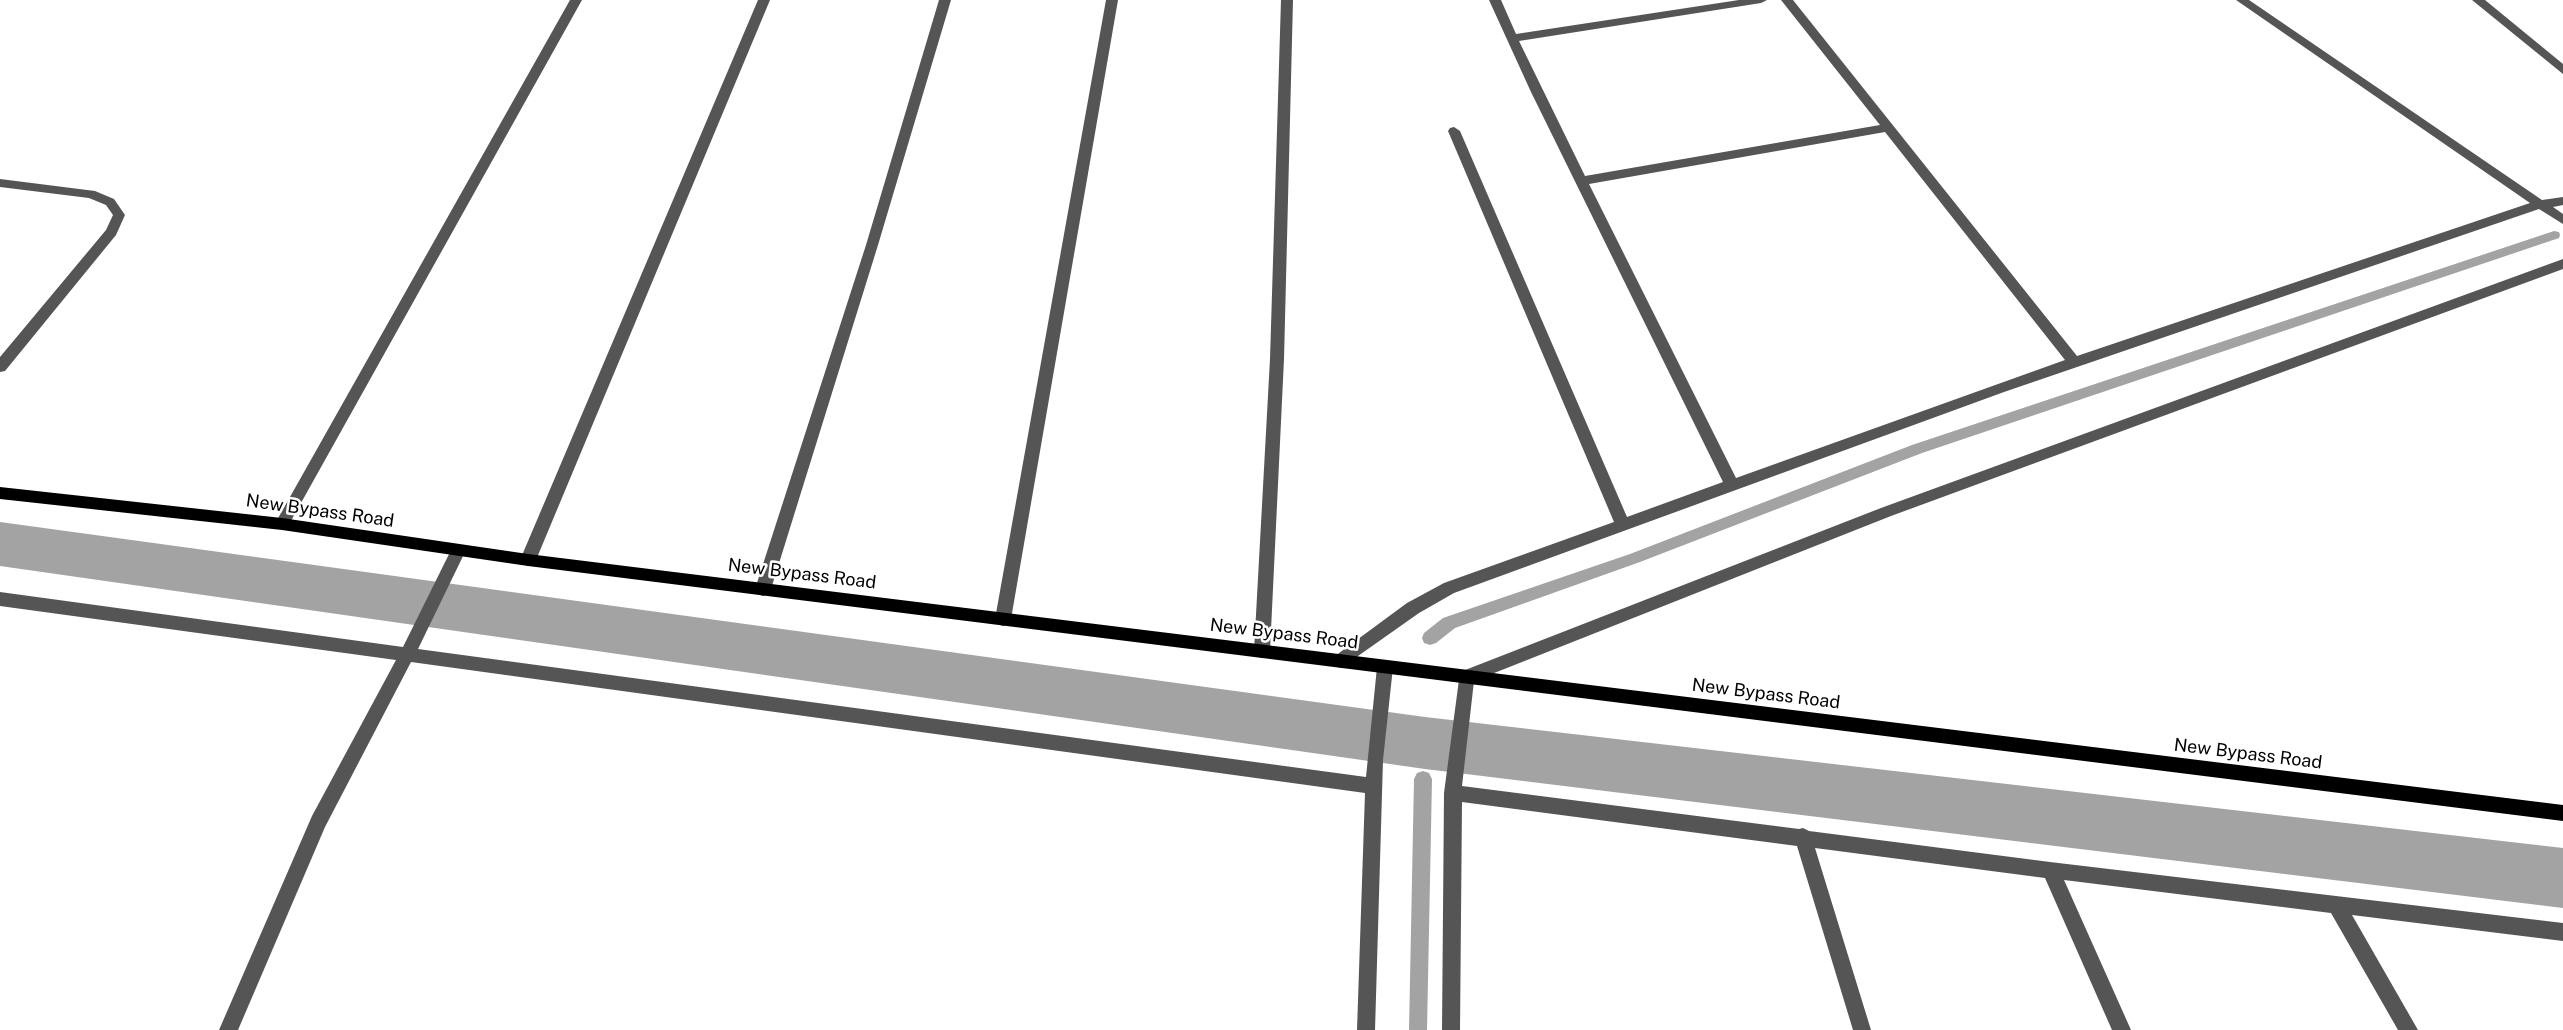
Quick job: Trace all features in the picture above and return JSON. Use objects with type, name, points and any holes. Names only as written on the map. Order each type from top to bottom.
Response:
[{"type":"main road","name":"New Bypass Road","points":[[0,493],[282,524],[528,560],[2563,813]]},
{"type":"street","points":[[282,524],[576,0]]},
{"type":"street","points":[[528,560],[659,254],[764,0]]},
{"type":"street","points":[[763,589],[875,234],[945,0]]},
{"type":"street","points":[[1003,619],[1112,0]]},
{"type":"street","points":[[1262,651],[1277,358],[1287,0]]},
{"type":"street","points":[[1495,0],[1732,485]]},
{"type":"street","points":[[1513,38],[1761,0]]},
{"type":"street","points":[[1786,0],[2074,362]]},
{"type":"street","points":[[2242,0],[2563,220]]},
{"type":"street","points":[[2478,0],[2563,70]]},
{"type":"street","points":[[1581,180],[1887,128]]},
{"type":"street","points":[[1454,131],[1623,525]]},
{"type":"street","points":[[0,183],[91,194],[110,202],[119,215],[111,232],[0,367]]},
{"type":"street","points":[[1341,661],[1413,608],[1449,588],[2074,362],[2541,204],[2563,201]]},
{"type":"street","points":[[1451,1030],[1453,793],[1466,677],[1886,512],[2563,264]]},
{"type":"street","points":[[228,1030],[318,822],[440,592],[458,550]]},
{"type":"street","points":[[0,599],[1375,786]]},
{"type":"street","points":[[1366,1030],[1375,760],[1385,667]]},
{"type":"street","points":[[1453,793],[2050,870],[2563,932]]},
{"type":"street","points":[[1803,837],[1862,1030]]},
{"type":"street","points":[[2050,870],[2122,1030]]},
{"type":"street","points":[[2335,903],[2409,1030]]},
{"type":"waterway","points":[[1430,638],[1449,623],[1635,558],[1917,449],[2554,235]]},
{"type":"waterway","points":[[0,544],[1425,743],[2563,878]]},
{"type":"waterway","points":[[1418,1030],[1423,779]]}]
